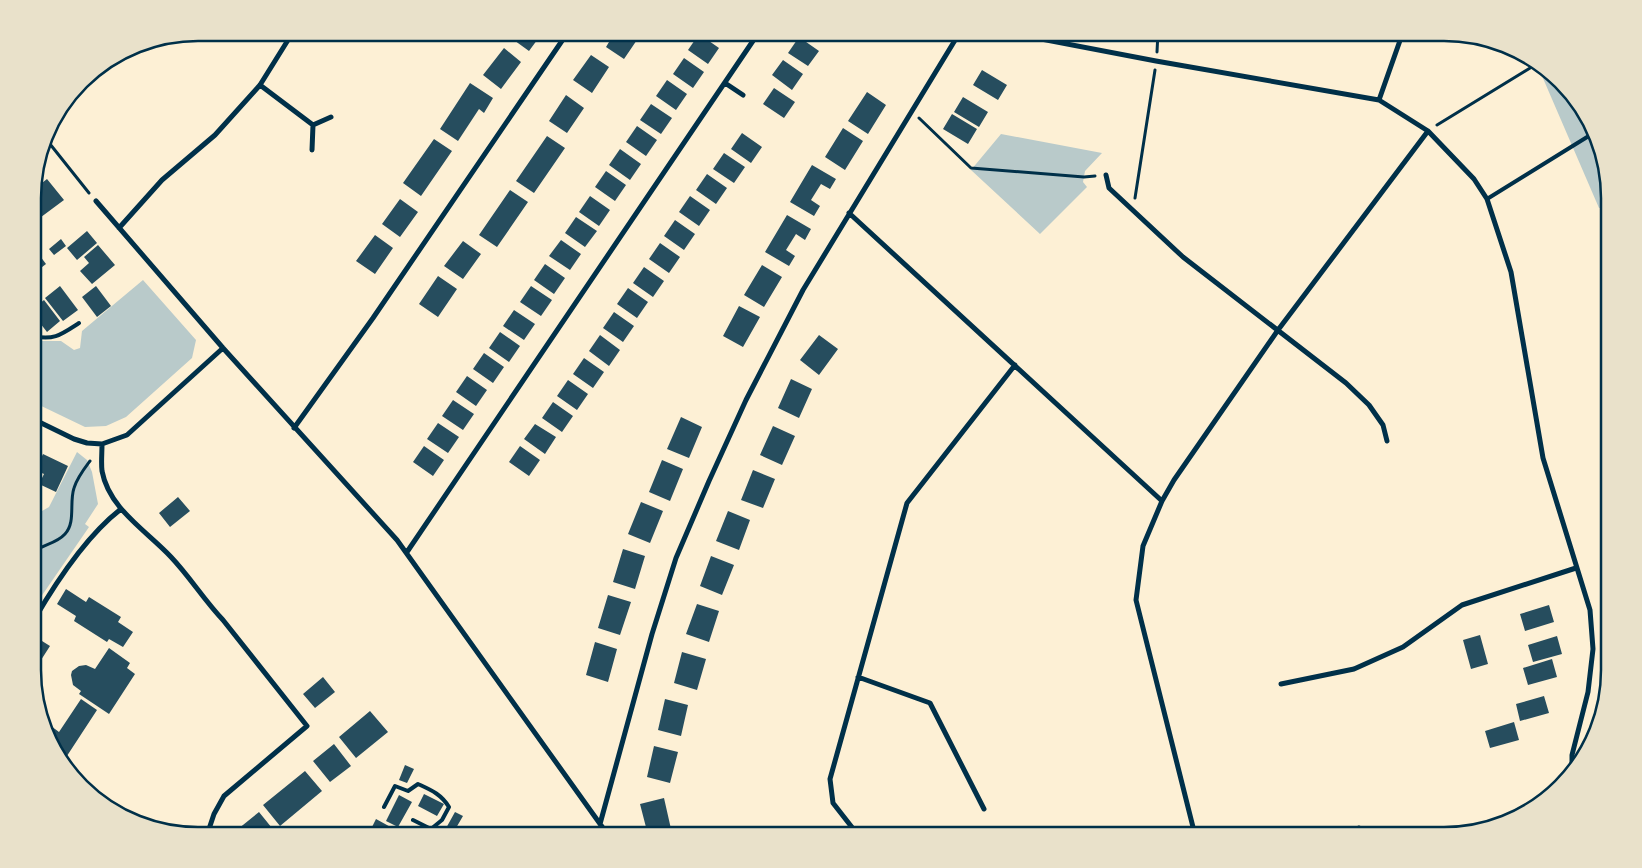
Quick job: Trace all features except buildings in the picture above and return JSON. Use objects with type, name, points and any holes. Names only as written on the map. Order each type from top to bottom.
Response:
[{"type":"street","points":[[119,228],[162,180],[215,135],[260,85],[287,41]]},
{"type":"street","points":[[294,428],[373,318],[562,41]]},
{"type":"street","points":[[407,552],[753,41]]},
{"type":"street","points":[[600,824],[652,634],[676,558],[709,481],[746,400],[803,290],[955,41]]},
{"type":"street","points":[[1051,41],[1379,100],[1428,131],[1474,179],[1487,199],[1511,272],[1543,458],[1590,610],[1593,649],[1588,692],[1572,760]]},
{"type":"street","points":[[1379,100],[1400,41]]},
{"type":"street","points":[[725,83],[743,95]]},
{"type":"street","points":[[260,85],[313,125]]},
{"type":"street","points":[[313,125],[331,117]]},
{"type":"street","points":[[312,150],[313,125]]},
{"type":"street","points":[[1193,826],[1136,600],[1143,546],[1162,501],[1174,480],[1278,330],[1428,131]]},
{"type":"street","points":[[1106,175],[1109,188],[1183,257],[1346,383],[1369,405],[1384,425],[1387,441]]},
{"type":"street","points":[[96,201],[223,348],[407,552],[602,827]]},
{"type":"street","points":[[849,213],[1162,501]]},
{"type":"street","points":[[42,423],[74,439],[87,443],[102,444],[127,435],[223,348]]},
{"type":"street","points":[[851,826],[833,803],[830,779],[907,503],[1015,365]]},
{"type":"street","points":[[102,444],[102,471],[109,491],[121,509],[171,557],[307,726],[224,796],[214,814],[210,827]]},
{"type":"street","points":[[41,607],[48,595],[91,538],[106,521],[121,509]]},
{"type":"street","points":[[1281,684],[1354,669],[1403,647],[1462,605],[1576,568]]},
{"type":"street","points":[[858,677],[930,703],[984,809]]},
{"type":"lane","points":[[1487,199],[1588,136]]},
{"type":"lane","points":[[42,338],[57,337],[79,323]]},
{"type":"lane","points":[[384,807],[394,786],[408,792],[418,784],[437,792],[449,807],[442,820],[434,827]]},
{"type":"lane","points":[[413,820],[427,827]]},
{"type":"path","points":[[1133,211],[1157,41]]},
{"type":"path","points":[[1428,131],[1531,68]]},
{"type":"path","points":[[912,111],[971,168],[1084,177],[1106,175]]},
{"type":"path","points":[[51,145],[96,201]]},
{"type":"path","points":[[41,549],[55,542],[66,533],[71,521],[73,489],[80,475],[102,444]]},
{"type":"shaded area","points":[[1542,77],[1555,87],[1568,103],[1580,120],[1589,138],[1599,178],[1601,208],[1599,208]]},
{"type":"shaded area","points":[[1001,134],[1102,153],[1085,171],[1083,182],[1087,187],[1040,234],[971,170]]},
{"type":"shaded area","points":[[143,280],[196,340],[192,358],[126,417],[106,426],[85,427],[42,406],[42,341],[61,341],[74,350],[80,348],[82,331]]},
{"type":"shaded area","points":[[77,452],[87,460],[92,472],[98,504],[85,524],[89,527],[41,597],[41,511],[49,507]]}]
